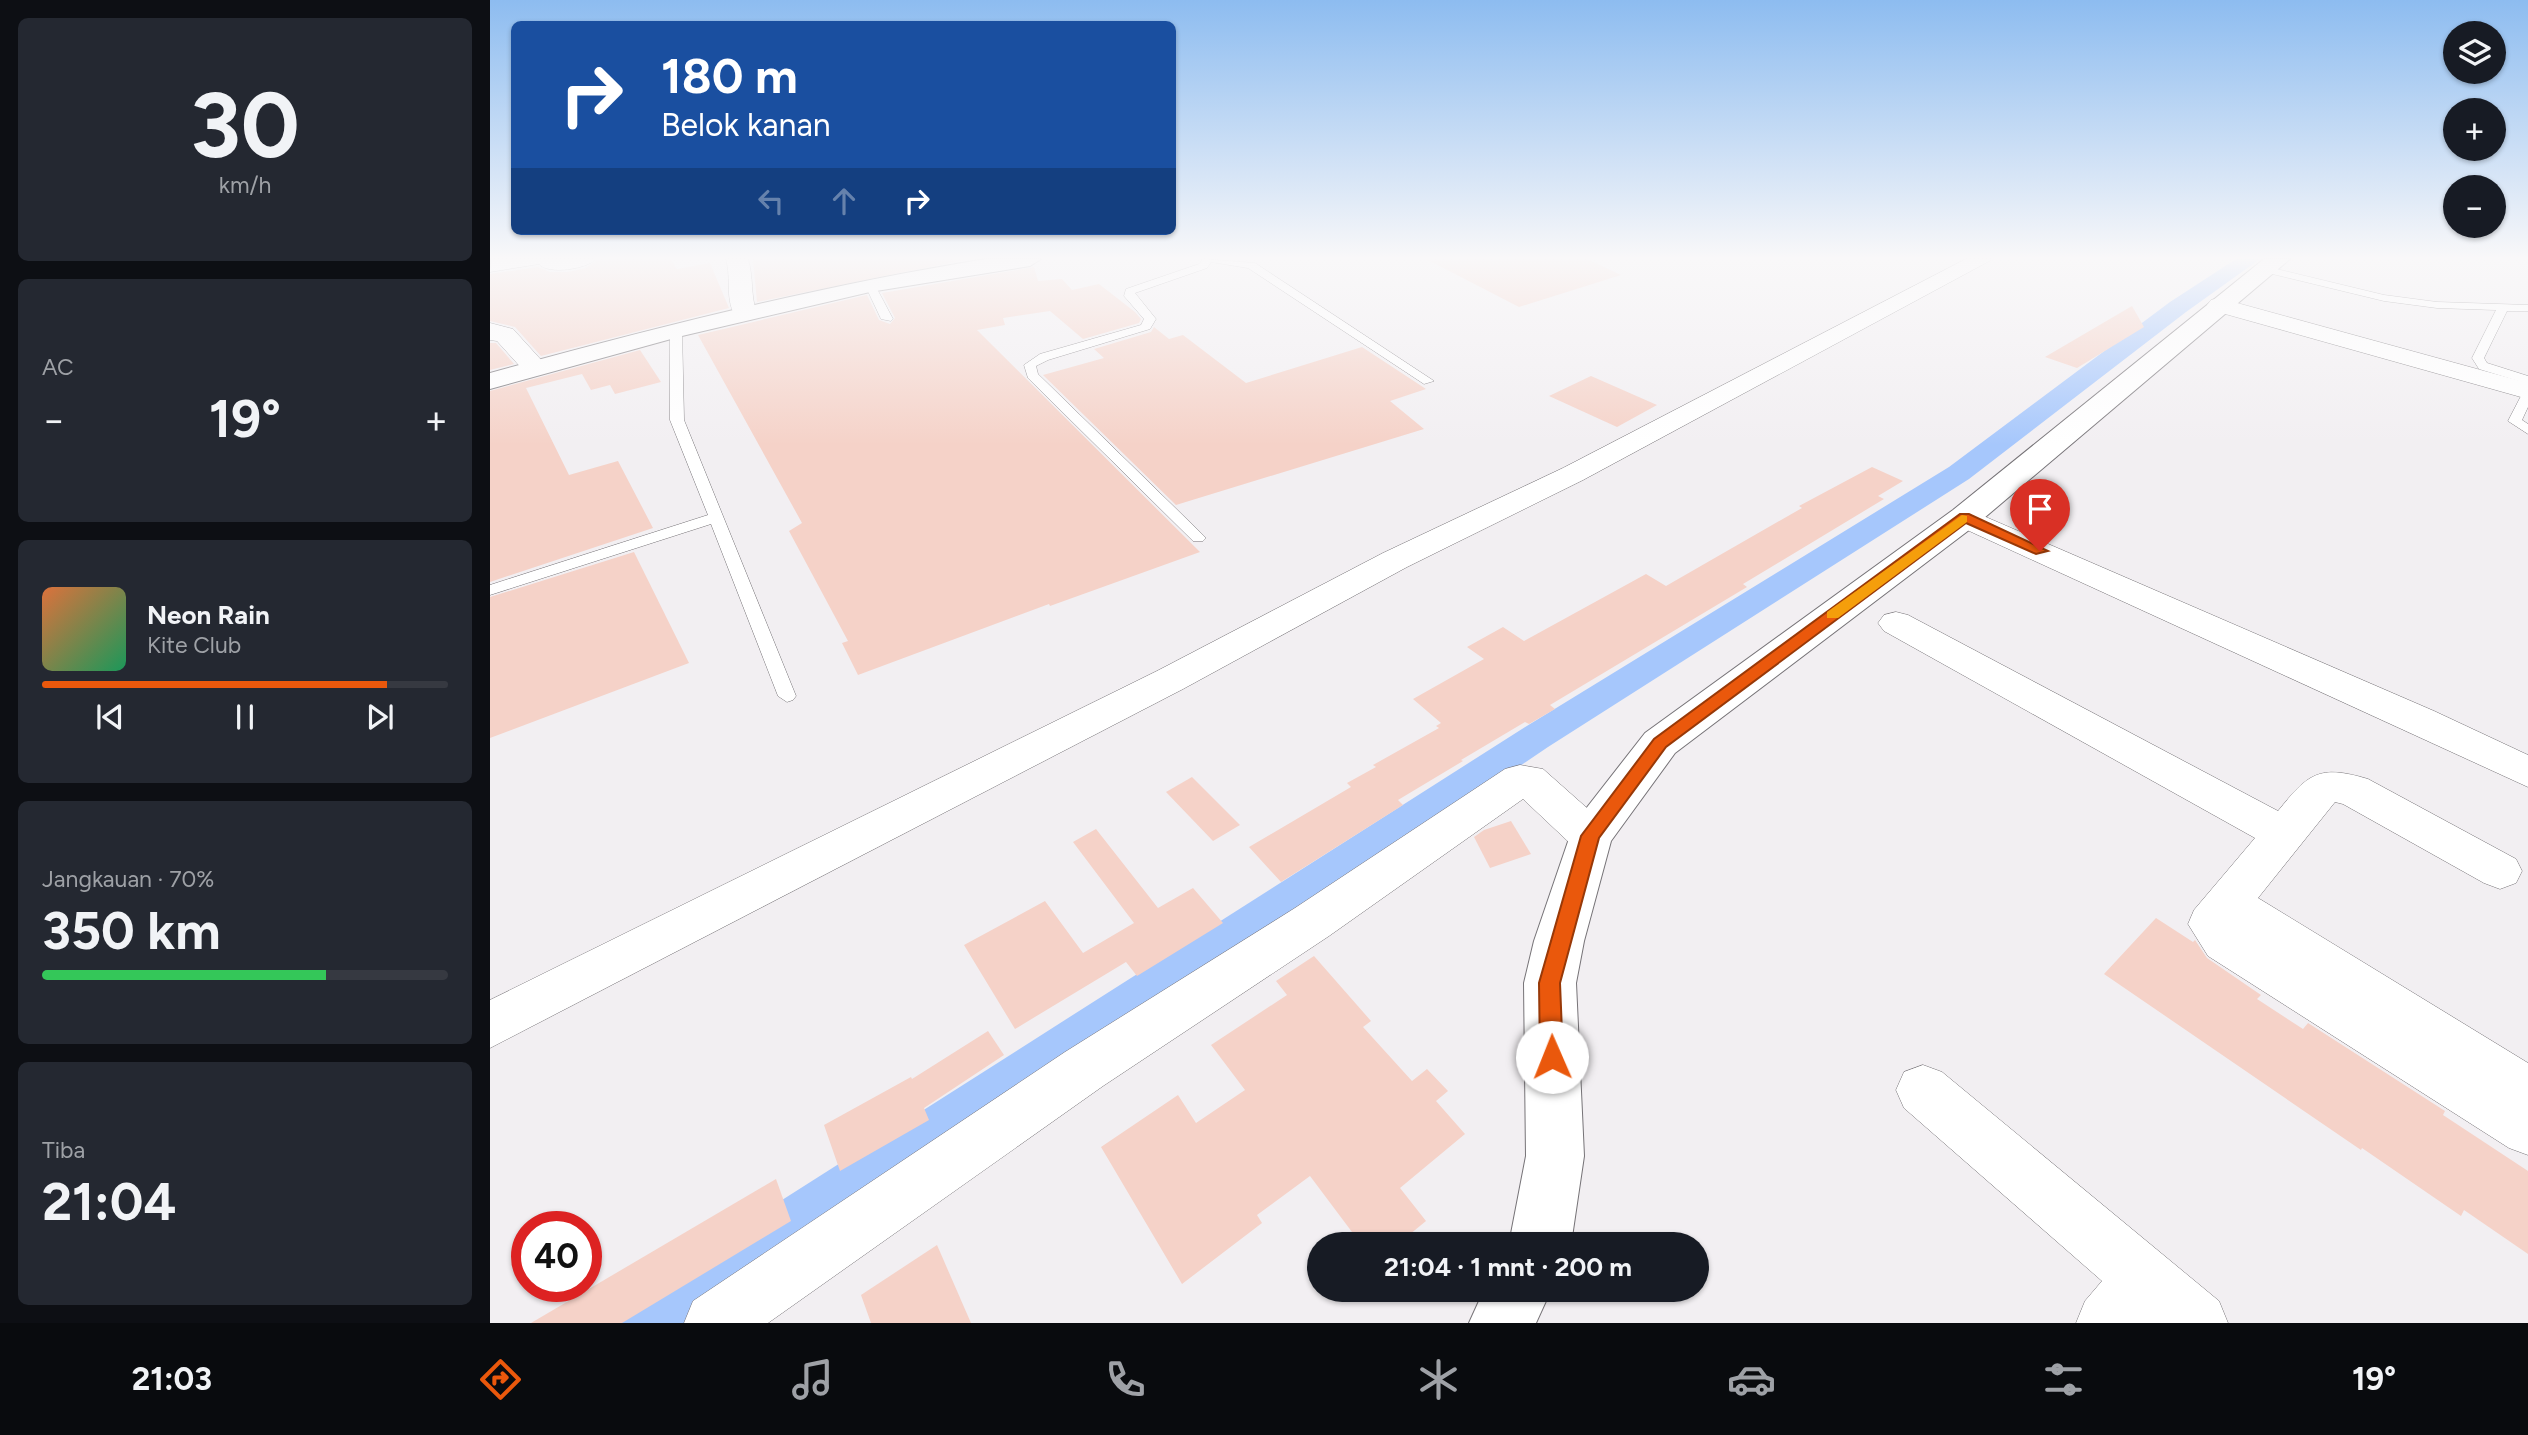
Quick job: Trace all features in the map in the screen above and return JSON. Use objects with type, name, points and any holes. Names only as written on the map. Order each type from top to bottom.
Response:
[{"type":"street","points":[[490,381],[534,367],[716,321]]},
{"type":"street","points":[[490,1025],[1170,680],[1395,560],[1610,455],[1866,321]]},
{"type":"street","points":[[1542,1232],[1555,1156],[1550,983],[1585,837],[1660,743],[1965,517],[2200,321]]},
{"type":"street","points":[[2274,321],[2528,393]]},
{"type":"street","points":[[490,330],[493,334],[505,334],[534,367]]},
{"type":"street","points":[[1965,517],[2420,720],[2528,772]]},
{"type":"street","points":[[1896,623],[2285,835]]},
{"type":"street","points":[[715,1323],[1084,1069],[1312,922],[1520,780],[1531,782],[1585,837]]},
{"type":"street","points":[[2500,871],[2353,790],[2335,787],[2319,790],[2211,923],[2225,942],[2471,1074],[2528,1093]]},
{"type":"street","points":[[2471,1074],[2528,1129]]},
{"type":"street","points":[[1923,1090],[2197,1323]]},
{"type":"street","points":[[2107,1323],[2144,1278]]},
{"type":"street","points":[[1502,1323],[1513,1302]]},
{"type":"lane","points":[[1149,321],[1146,327],[1044,357],[1030,365],[1032,375],[1198,538]]},
{"type":"lane","points":[[1336,321],[1428,381]]},
{"type":"lane","points":[[2496,321],[2477,358],[2483,366],[2528,380]]},
{"type":"lane","points":[[676,330],[677,360],[672,390],[677,420],[714,519],[787,696]]},
{"type":"lane","points":[[2528,393],[2515,421],[2528,430]]},
{"type":"lane","points":[[490,590],[714,519]]},
{"type":"building","points":[[490,321],[679,321],[541,356],[515,327]]},
{"type":"building","points":[[758,321],[881,321],[890,324],[893,321],[1004,321],[1005,325],[977,330],[1200,552],[1050,606],[1049,604],[858,675],[842,643],[848,641],[789,531],[802,523],[698,335]]},
{"type":"building","points":[[1061,321],[1140,321],[1139,323],[1083,339]]},
{"type":"building","points":[[2107,321],[2140,321],[2144,327],[2077,368],[2045,357]]},
{"type":"building","points":[[1154,327],[1169,339],[1183,335],[1246,383],[1362,347],[1426,389],[1390,401],[1424,429],[1176,505],[1043,375],[1104,358],[1094,349],[1151,332]]},
{"type":"building","points":[[490,343],[496,343],[514,364],[490,370]]},
{"type":"building","points":[[640,350],[661,382],[615,394],[610,385],[591,390],[582,374],[526,388],[569,475],[618,461],[653,528],[490,582],[490,391]]},
{"type":"building","points":[[1591,376],[1657,405],[1617,427],[1549,396]]},
{"type":"building","points":[[1872,467],[1903,481],[1878,496],[1884,499],[1743,584],[1747,587],[1550,705],[1555,709],[1529,724],[1525,722],[1398,800],[1403,805],[1281,882],[1249,847],[1351,787],[1347,783],[1376,767],[1373,765],[1439,728],[1436,726],[1441,723],[1413,699],[1484,659],[1467,647],[1503,627],[1524,641],[1646,574],[1666,586],[1802,508],[1799,506]]},
{"type":"building","points":[[634,552],[689,663],[490,738],[490,597]]},
{"type":"building","points":[[1192,777],[1240,825],[1213,841],[1166,792]]},
{"type":"building","points":[[1511,821],[1531,854],[1490,868],[1474,837],[1484,830]]},
{"type":"building","points":[[1096,829],[1158,908],[1193,888],[1223,923],[1137,976],[1126,962],[1015,1029],[964,945],[1045,901],[1083,953],[1134,923],[1073,842]]},
{"type":"building","points":[[2156,918],[2193,942],[2195,940],[2207,958],[2261,995],[2257,999],[2303,1029],[2308,1023],[2445,1111],[2443,1115],[2528,1171],[2528,1254],[2464,1210],[2461,1216],[2362,1148],[2361,1150],[2104,974]]},
{"type":"building","points":[[1314,956],[1371,1021],[1363,1027],[1412,1081],[1427,1069],[1448,1091],[1436,1101],[1465,1134],[1400,1188],[1426,1221],[1413,1232],[1352,1232],[1310,1176],[1257,1215],[1262,1223],[1182,1284],[1101,1147],[1178,1095],[1196,1123],[1245,1090],[1211,1045],[1287,995],[1276,981]]},
{"type":"building","points":[[988,1031],[1004,1055],[924,1108],[929,1120],[840,1171],[824,1125],[911,1077],[912,1079]]},
{"type":"building","points":[[776,1179],[791,1221],[622,1323],[531,1323],[567,1302],[602,1302],[602,1281]]},
{"type":"building","points":[[937,1245],[971,1323],[871,1323],[861,1295]]},
{"type":"waterway","points":[[643,1323],[1535,738],[1959,473],[2160,321]]},
{"type":"slow traffic","points":[[1833,615],[1962,519]]},
{"type":"route","points":[[1552,1057],[1550,983],[1559,941],[1590,836],[1660,743],[1965,517],[2040,551]]}]
